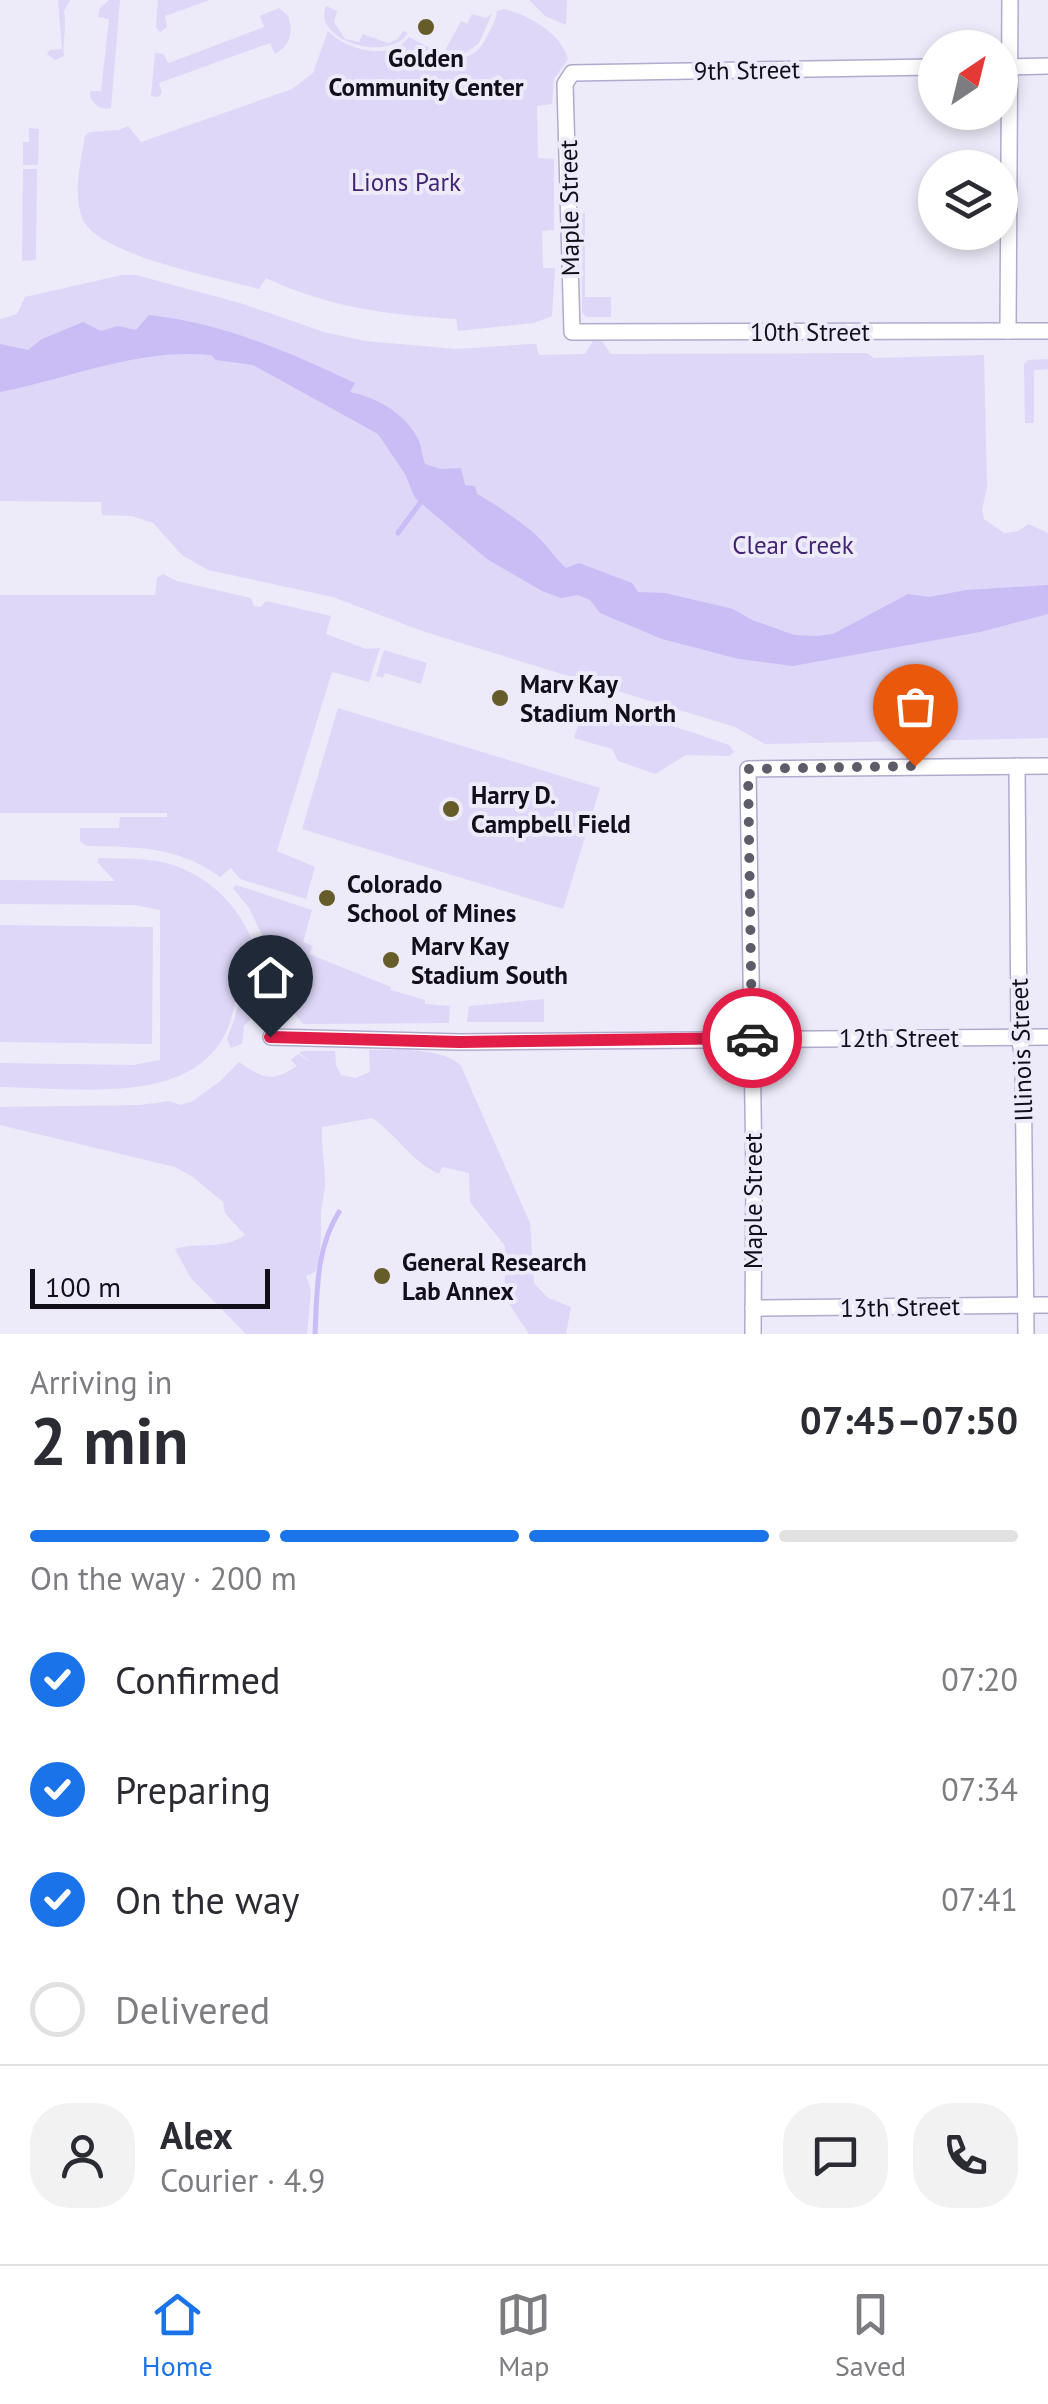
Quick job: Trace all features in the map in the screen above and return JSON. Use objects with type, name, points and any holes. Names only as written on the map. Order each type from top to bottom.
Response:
[{"type":"street","points":[[1008,30],[1010,0]]},
{"type":"street","points":[[1018,67],[1048,66]]},
{"type":"street","name":"9th Street","points":[[566,84],[572,72],[591,71],[918,68]]},
{"type":"street","name":"Maple Street","points":[[566,84],[572,332]]},
{"type":"street","points":[[1006,130],[1008,332]]},
{"type":"street","name":"10th Street","points":[[572,332],[1048,331]]},
{"type":"street","points":[[1017,766],[1048,766]]},
{"type":"street","name":"Maple Street","points":[[753,1334],[748,769],[1017,766]]},
{"type":"street","name":"Illinois Street","points":[[1017,766],[1026,1334]]},
{"type":"street","name":"12th Street","points":[[270,1037],[460,1042],[1048,1037]]},
{"type":"street","name":"13th Street","points":[[753,1308],[1048,1305]]},
{"type":"green space","points":[[58,0],[70,0],[64,11],[64,56],[55,60],[47,54],[62,49]]},
{"type":"green space","points":[[109,0],[120,0],[111,108],[107,109],[93,102],[90,91],[101,91],[109,19],[98,17],[100,8]]},
{"type":"green space","points":[[158,0],[210,0],[165,16],[167,27],[160,32],[156,27]]},
{"type":"green space","points":[[529,0],[567,0],[566,25],[545,16]]},
{"type":"green space","points":[[326,6],[337,11],[334,22],[345,39],[359,42],[363,34],[388,43],[398,39],[403,31],[408,33],[385,47],[354,44],[340,38],[330,29],[324,18]]},
{"type":"green space","points":[[279,8],[288,16],[291,28],[280,51],[275,54],[270,43],[159,83],[162,93],[151,96],[155,53],[164,54],[168,63],[174,61],[264,27],[260,16]]},
{"type":"green space","name":"Lions Park","points":[[504,9],[542,26],[558,41],[568,59],[554,79],[552,104],[537,106],[538,158],[554,159],[554,230],[542,231],[543,268],[555,268],[552,316],[534,323],[458,331],[456,319],[359,308],[312,296],[266,278],[259,289],[162,264],[112,244],[94,233],[83,220],[78,178],[89,132],[128,126],[141,142],[292,89],[313,73],[328,31],[368,51],[391,49],[409,37],[450,56],[469,56],[485,40],[497,11]]},
{"type":"green space","points":[[472,14],[486,18],[492,14],[479,43],[463,55],[445,51],[461,21],[467,24]]},
{"type":"green space","points":[[29,128],[39,129],[38,165],[23,165],[23,142],[29,142]]},
{"type":"green space","points":[[23,169],[37,169],[36,260],[22,261]]},
{"type":"green space","points":[[582,213],[585,297],[611,297],[611,317],[586,317],[582,312]]},
{"type":"green space","name":"Clear Creek","points":[[136,275],[240,303],[324,332],[365,341],[457,349],[536,344],[539,355],[585,354],[593,341],[602,341],[611,354],[867,353],[874,358],[984,355],[984,519],[1004,533],[1029,524],[1048,533],[1048,738],[765,744],[735,727],[422,631],[333,597],[208,570],[182,555],[153,523],[132,516],[102,515],[101,502],[0,501],[0,319],[17,314],[25,297]]},
{"type":"green space","points":[[1048,359],[1048,369],[1034,370],[1034,423],[1025,423],[1024,364],[1028,360]]},
{"type":"green space","points":[[163,574],[177,581],[251,598],[254,606],[260,607],[266,601],[331,616],[326,634],[366,649],[380,648],[369,682],[332,672],[277,851],[315,867],[306,899],[240,879],[231,868],[220,877],[172,854],[86,846],[80,841],[80,828],[119,828],[120,817],[167,817],[167,813],[0,813],[0,595],[155,595],[157,578]]},
{"type":"green space","points":[[384,650],[427,663],[421,684],[385,673],[383,678],[376,676]]},
{"type":"green space","name":"Harry D. Campbell Field","points":[[338,708],[600,788],[563,909],[302,829]]},
{"type":"green space","points":[[582,713],[616,723],[618,719],[631,719],[674,727],[729,745],[734,752],[729,756],[686,755],[655,774],[618,761],[612,749],[574,738]]},
{"type":"green space","points":[[98,858],[167,863],[215,889],[244,923],[253,943],[259,965],[259,1011],[244,1026],[242,1044],[231,1048],[227,1039],[240,996],[241,980],[237,980],[230,1023],[212,1053],[185,1073],[152,1084],[76,1090],[0,1087],[0,1063],[133,1065],[160,1060],[160,910],[134,905],[0,904],[0,880],[115,881]]},
{"type":"green space","points":[[236,885],[312,910],[303,942],[313,946],[309,954],[391,990],[425,1000],[425,1004],[450,1006],[449,1023],[303,1024],[272,996],[270,958],[278,956],[275,942],[266,943],[249,908],[233,888]]},
{"type":"green space","points":[[0,925],[153,927],[152,1044],[0,1042]]},
{"type":"green space","points":[[544,999],[544,1022],[467,1022],[469,1006]]},
{"type":"green space","points":[[369,1050],[443,1055],[461,1066],[530,1223],[534,1283],[548,1298],[571,1307],[566,1334],[529,1334],[505,1298],[505,1246],[470,1202],[469,1173],[442,1167],[439,1174],[429,1169],[372,1118],[322,1127],[325,1187],[321,1244],[315,1272],[306,1276],[311,1290],[307,1334],[246,1334],[190,1277],[175,1249],[228,1243],[245,1235],[225,1213],[223,1202],[193,1177],[175,1167],[0,1125],[0,1107],[169,1101],[181,1105],[219,1082],[239,1062],[262,1075],[275,1077],[297,1066],[291,1060],[298,1054],[312,1063],[299,1053],[303,1051],[335,1051],[341,1075],[356,1078],[370,1072]]},
{"type":"shaded area","name":"Clear Creek","points":[[149,315],[229,332],[355,383],[350,392],[381,403],[407,423],[419,441],[425,464],[441,469],[461,468],[465,485],[475,486],[477,494],[533,533],[566,568],[579,563],[632,583],[638,592],[665,593],[733,609],[794,635],[833,634],[908,594],[929,597],[966,590],[1048,585],[1048,614],[980,632],[793,666],[739,659],[662,639],[600,613],[590,600],[578,595],[561,598],[542,591],[487,559],[415,498],[405,474],[378,434],[253,365],[216,360],[211,355],[157,356],[0,392],[0,344],[28,350],[42,339],[83,322],[101,331],[118,326],[136,330]]},
{"type":"waterway","points":[[398,533],[423,499]]},
{"type":"waterway","points":[[315,1334],[322,1255],[339,1212]]},
{"type":"way so far","points":[[752,1038],[748,769],[915,766]]},
{"type":"place","name":"Golden Community Center","points":[[426,27]]},
{"type":"place","name":"Marv Kay Stadium North","points":[[500,698]]},
{"type":"place","name":"Harry D. Campbell Field","points":[[451,809]]},
{"type":"place","name":"Colorado School of Mines","points":[[327,898]]},
{"type":"place","name":"Marv Kay Stadium South","points":[[391,960]]},
{"type":"place","name":"General Research Lab Annex","points":[[382,1276]]},
{"type":"route","points":[[270,1037],[460,1042],[752,1038]]}]
